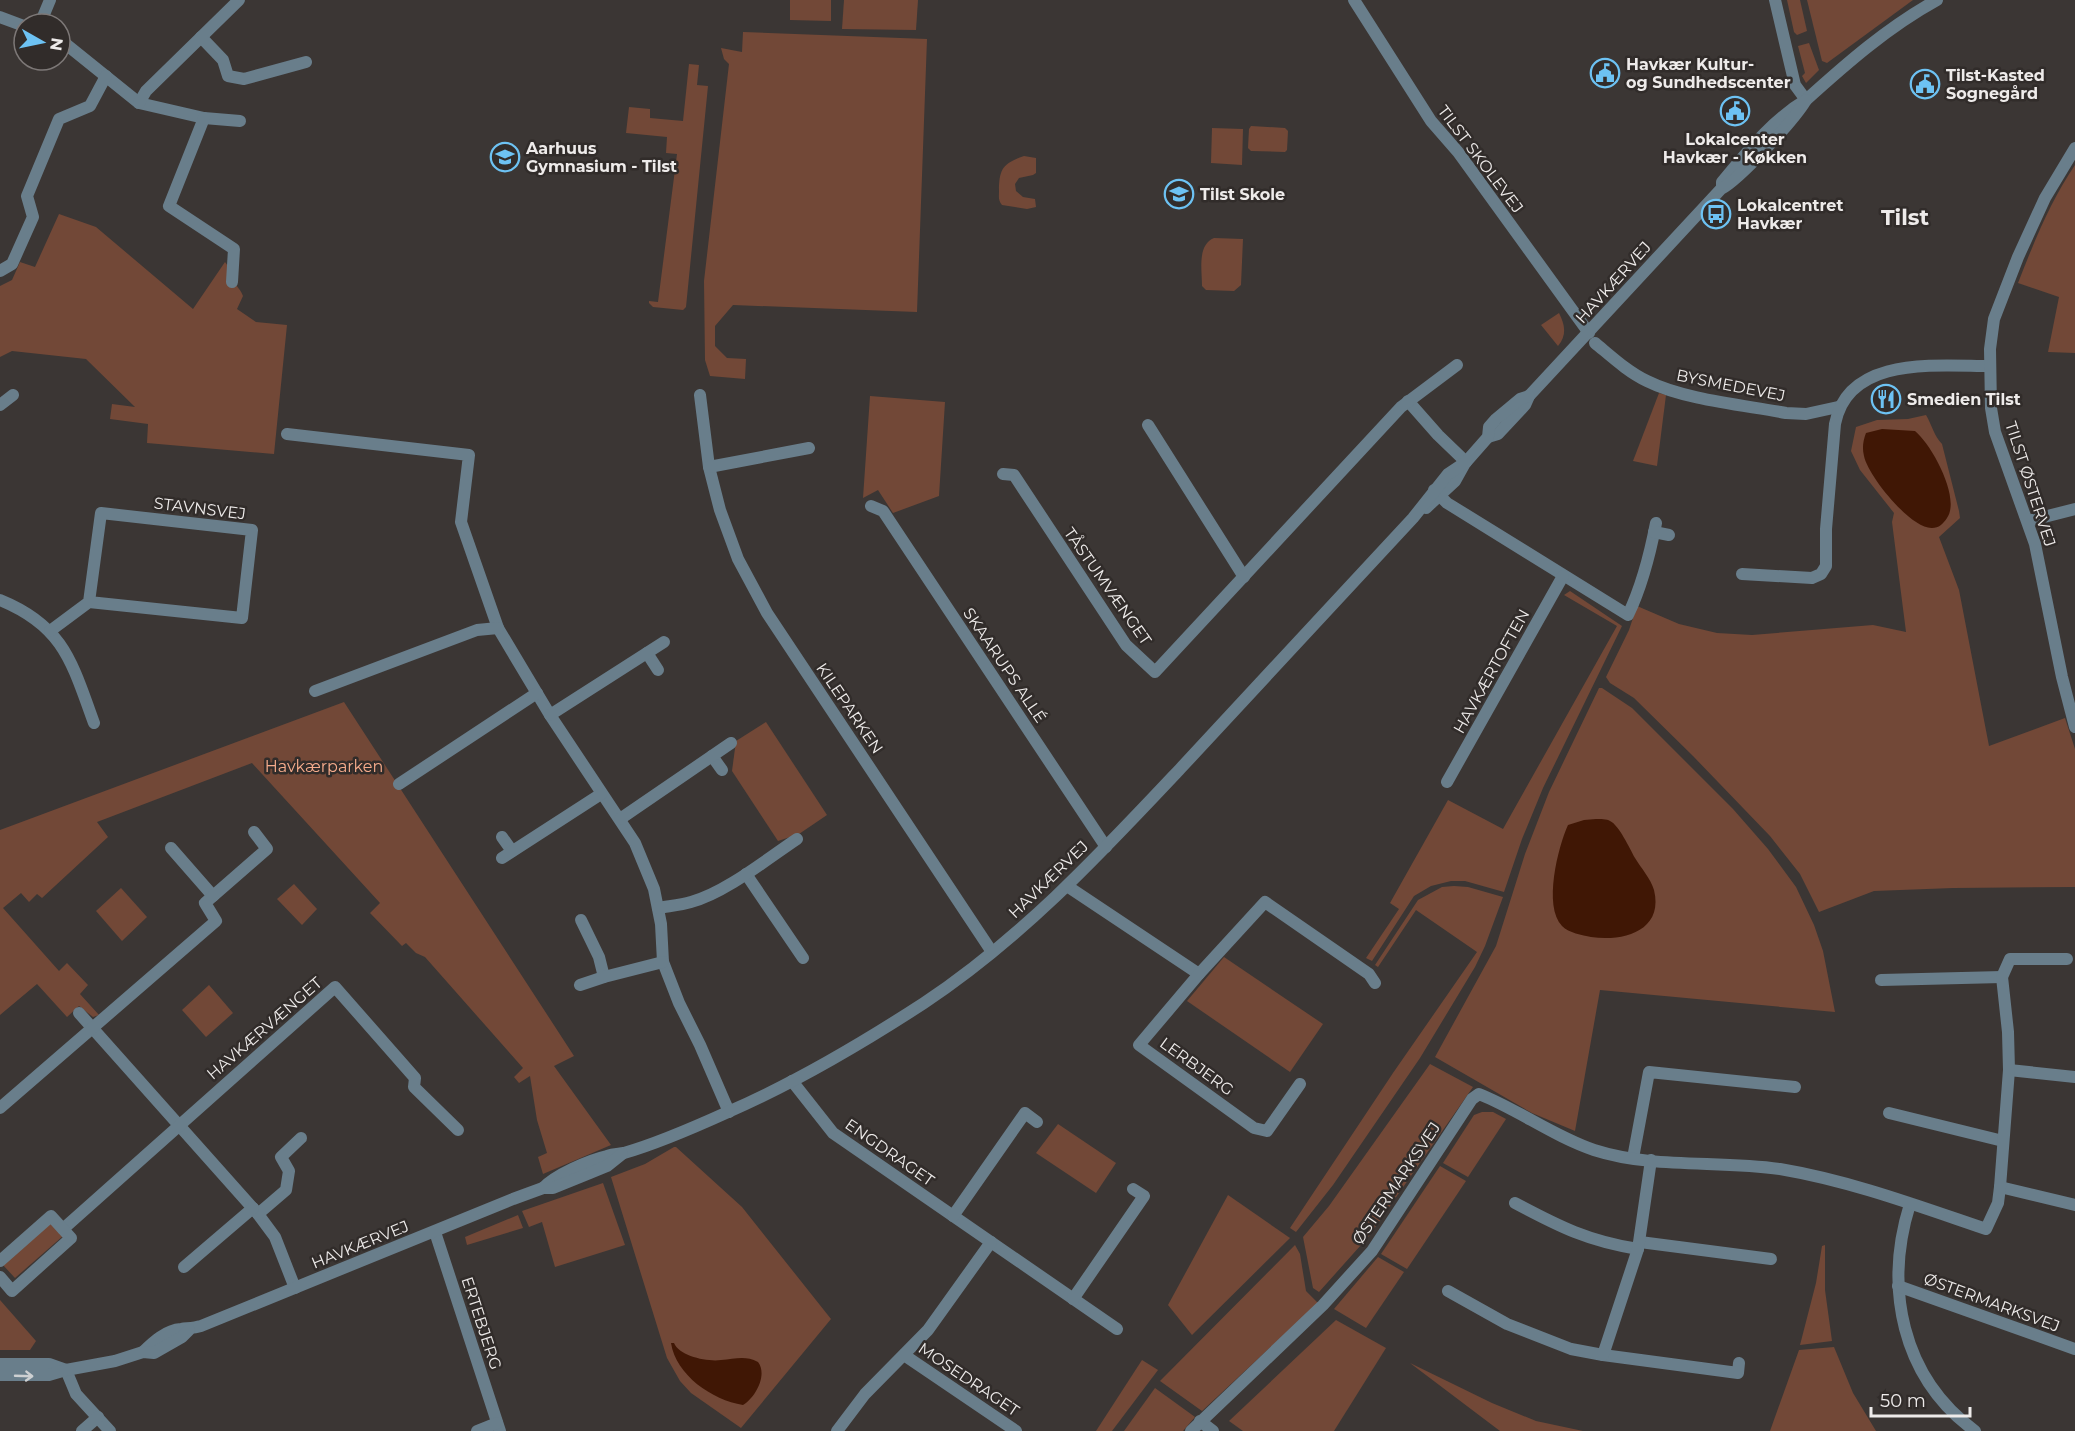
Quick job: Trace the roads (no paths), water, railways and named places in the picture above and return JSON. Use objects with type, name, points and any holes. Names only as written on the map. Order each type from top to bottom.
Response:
[{"type":"street","points":[[139,103],[146,91],[239,0]]},
{"type":"street","name":"TILST SKOLEVEJ","points":[[1354,0],[1431,121],[1458,153],[1592,338]]},
{"type":"street","points":[[1775,0],[1795,84],[1806,100]]},
{"type":"street","name":"HAVKÆRVEJ","points":[[0,1374],[49,1376],[143,1352],[154,1353],[182,1337],[189,1330],[543,1188],[552,1188],[599,1170],[623,1153],[729,1112],[867,1040],[928,1000],[1031,921],[1106,847],[1413,519],[1437,494],[1455,481],[1466,462],[1488,436],[1498,434],[1524,405],[1529,396],[1592,338],[1721,189],[1728,186],[1761,153],[1800,110],[1806,100],[1870,44],[1937,0]]},
{"type":"street","points":[[201,37],[223,60],[228,76],[244,79],[306,62]]},
{"type":"street","points":[[72,49],[139,103],[204,117],[240,121]]},
{"type":"street","points":[[0,271],[12,264],[33,218],[27,196],[59,119],[90,106],[106,76]]},
{"type":"street","points":[[204,117],[169,206],[234,249],[232,282]]},
{"type":"street","name":"TILST ØSTERVEJ","points":[[2075,148],[2045,198],[2018,257],[1994,319],[1990,349],[1991,408],[1995,432],[2035,543],[2062,677],[2075,727]]},
{"type":"street","name":"BYSMEDEVEJ","points":[[1592,338],[1625,368],[1669,391],[1786,413],[1806,414],[1838,407]]},
{"type":"street","name":"TÅSTUMVÆNGET","points":[[1003,474],[1014,475],[1126,645],[1155,672],[1408,401],[1457,365]]},
{"type":"street","points":[[1742,574],[1812,578],[1821,574],[1826,566],[1826,529],[1838,407],[1854,389],[1873,376],[1898,368],[1924,365],[1990,366]]},
{"type":"street","name":"KILEPARKEN","points":[[700,394],[709,467],[720,510],[738,560],[767,613],[992,952]]},
{"type":"street","points":[[0,405],[13,395]]},
{"type":"street","points":[[1408,401],[1466,462]]},
{"type":"street","points":[[1148,425],[1244,577]]},
{"type":"street","points":[[287,434],[469,455],[461,522],[498,628],[550,716],[635,843],[654,888],[663,962],[679,1003],[729,1112]]},
{"type":"street","points":[[709,467],[809,448]]},
{"type":"street","points":[[1437,494],[1563,576],[1628,615],[1650,556],[1655,527],[1669,535]]},
{"type":"street","name":"SKAARUPS ALLÉ","points":[[871,506],[883,511],[1106,847]]},
{"type":"street","points":[[2028,521],[2075,509]]},
{"type":"street","name":"STAVNSVEJ","points":[[100,513],[252,530],[242,618],[89,602],[100,513]]},
{"type":"street","name":"HAVKÆRTOFTEN","points":[[1447,782],[1563,576]]},
{"type":"street","points":[[0,600],[35,617],[63,646],[72,663],[94,723]]},
{"type":"street","points":[[50,631],[89,602]]},
{"type":"street","points":[[315,691],[477,630],[498,628]]},
{"type":"street","points":[[550,716],[664,642]]},
{"type":"street","points":[[647,653],[657,670]]},
{"type":"street","points":[[399,784],[428,758],[537,693]]},
{"type":"street","points":[[620,819],[731,743]]},
{"type":"street","points":[[712,756],[722,770]]},
{"type":"street","points":[[502,837],[507,855],[601,794]]},
{"type":"street","points":[[0,1108],[216,921],[205,903],[267,849],[254,832]]},
{"type":"street","points":[[658,908],[692,902],[710,894],[746,874],[797,839]]},
{"type":"street","points":[[171,848],[213,896]]},
{"type":"street","points":[[746,874],[802,958]]},
{"type":"street","points":[[1067,886],[1198,974]]},
{"type":"street","name":"LERBJERG","points":[[1300,1083],[1267,1131],[1254,1128],[1139,1045],[1198,974],[1265,902],[1370,974],[1375,983]]},
{"type":"street","points":[[581,920],[599,957],[604,977]]},
{"type":"street","points":[[1881,980],[2002,977],[2010,959],[2067,959]]},
{"type":"street","points":[[580,986],[604,977],[663,962]]},
{"type":"street","name":"ØSTERMARKSVEJ","points":[[1191,1431],[1323,1305],[1372,1251],[1472,1099],[1479,1094],[1551,1132],[1596,1150],[1651,1160],[1779,1169],[1839,1182],[1910,1203],[1986,1230],[1998,1203],[2009,1070],[2008,1032],[2002,977]]},
{"type":"street","name":"HAVKÆRVÆNGET","points":[[63,1229],[335,987],[415,1078],[414,1087],[458,1130]]},
{"type":"street","points":[[79,1013],[255,1211],[275,1237],[295,1288]]},
{"type":"street","points":[[2009,1070],[2075,1077]]},
{"type":"street","points":[[1633,1158],[1649,1072],[1795,1087]]},
{"type":"street","name":"ENGDRAGET","points":[[792,1081],[833,1133],[1117,1329]]},
{"type":"street","points":[[953,1216],[1025,1113],[1037,1122]]},
{"type":"street","points":[[1889,1113],[2003,1141]]},
{"type":"street","points":[[184,1267],[255,1211],[286,1190],[289,1171],[281,1157],[302,1138]]},
{"type":"street","points":[[1603,1355],[1639,1246],[1651,1160]]},
{"type":"street","points":[[2000,1187],[2075,1205]]},
{"type":"street","points":[[1073,1299],[1144,1196],[1133,1189]]},
{"type":"street","points":[[1515,1203],[1572,1233],[1592,1240],[1771,1259]]},
{"type":"street","name":"ØSTERMARKSVEJ","points":[[1910,1203],[1900,1243],[1898,1286],[1901,1315],[1908,1340],[1932,1386],[1947,1406],[1975,1431]]},
{"type":"street","points":[[0,1261],[51,1216],[71,1238],[12,1291],[0,1277]]},
{"type":"street","name":"ERTEBJERG","points":[[435,1232],[498,1427],[477,1431]]},
{"type":"street","name":"MOSEDRAGET","points":[[837,1431],[865,1395],[928,1330],[991,1242]]},
{"type":"street","name":"ØSTERMARKSVEJ","points":[[1898,1286],[2075,1349]]},
{"type":"street","points":[[1448,1291],[1507,1324],[1571,1349],[1738,1373],[1739,1363]]},
{"type":"street","name":"MOSEDRAGET","points":[[904,1355],[1016,1431]]},
{"type":"street","name":"HAVKÆRVEJ","points":[[0,1364],[49,1364],[66,1370]]},
{"type":"street","points":[[66,1370],[76,1394],[110,1431]]},
{"type":"street","points":[[82,1431],[98,1417]]},
{"type":"street","points":[[1200,1421],[1213,1431]]},
{"type":"place","name":"Havkær Kultur- og Sundhedscenter","points":[[1605,73]]},
{"type":"place","name":"Tilst-Kasted Sognegård","points":[[1925,84]]},
{"type":"place","name":"Lokalcenter Havkær - Køkken","points":[[1735,111]]},
{"type":"place","name":"Aarhuus Gymnasium - Tilst","points":[[505,157]]},
{"type":"place","name":"Tilst Skole","points":[[1179,194]]},
{"type":"place","name":"Lokalcentret Havkær","points":[[1716,214]]},
{"type":"place","name":"Smedien Tilst","points":[[1886,399]]},
{"type":"district","name":"Tilst","points":[[1905,217]]},
{"type":"park label","name":"Havkærparken","points":[[324,766]]}]
